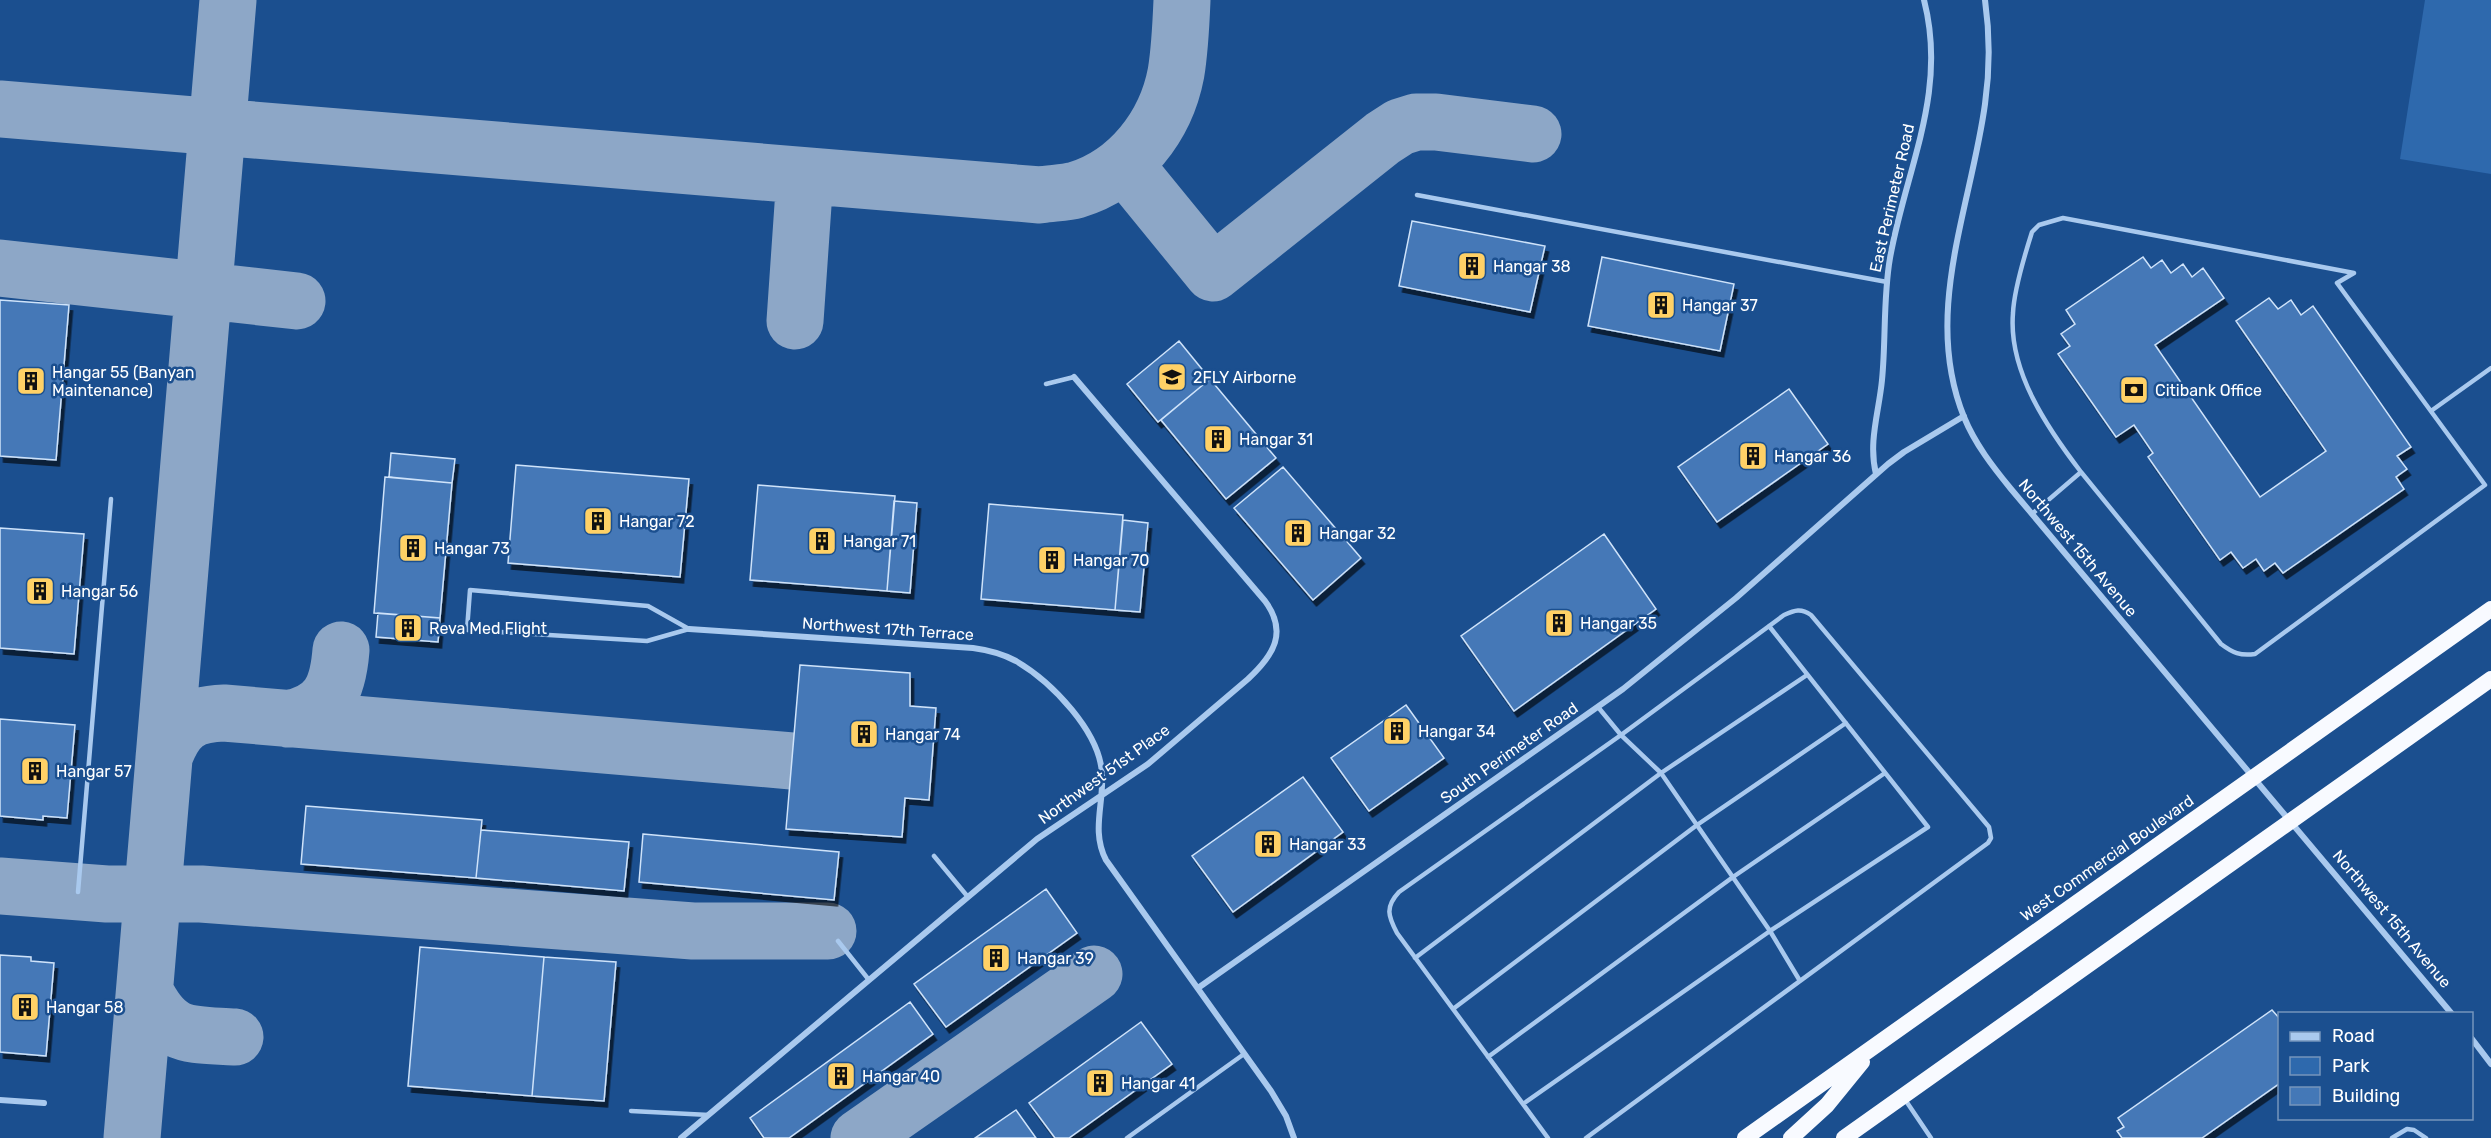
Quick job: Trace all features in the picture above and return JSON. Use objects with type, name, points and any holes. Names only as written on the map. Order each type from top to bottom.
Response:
[{"type":"highway","name":"West Commercial Boulevard","points":[[1745,1138],[2491,609]]},
{"type":"highway","points":[[1845,1138],[2491,679]]},
{"type":"highway","points":[[1791,1138],[1827,1105],[1876,1045]]},
{"type":"street","name":"East Perimeter Road","points":[[1876,474],[1872,446],[1882,379],[1887,282],[1893,241],[1931,89],[1932,46],[1924,0]]},
{"type":"street","name":"Northwest 15th Avenue","points":[[1985,0],[1990,60],[1986,103],[1953,264],[1947,309],[1951,376],[1964,416],[1984,455],[2032,514],[2450,1012]]},
{"type":"street","name":"Northwest 51st Place","points":[[681,1138],[1037,839],[1148,764],[1248,680],[1267,659],[1276,639],[1277,629],[1271,610],[1074,378]]},
{"type":"street","name":"South Perimeter Road","points":[[1198,988],[1598,707],[1696,631],[1876,474],[1904,452],[1964,416]]},
{"type":"street","name":"Northwest 17th Terrace","points":[[688,629],[965,647],[1001,654],[1015,661],[1036,676],[1081,721],[1099,756],[1102,775],[1097,824],[1103,853],[1198,988]]},
{"type":"street","points":[[1198,988],[1280,1104],[1294,1138]]},
{"type":"street","points":[[2473,1040],[2491,1064]]},
{"type":"street","points":[[0,1100],[44,1103]]},
{"type":"lane","points":[[1417,195],[1887,282]]},
{"type":"lane","points":[[2486,485],[2337,283],[2354,273],[2063,218],[2039,225],[2032,232],[2012,314],[2015,347],[2032,400],[2081,472],[2221,644],[2233,653],[2244,656],[2255,654],[2486,485],[2491,481]]},
{"type":"lane","points":[[2431,411],[2491,368]]},
{"type":"lane","points":[[1046,384],[1074,378]]},
{"type":"lane","points":[[2032,514],[2081,472]]},
{"type":"lane","points":[[78,892],[111,499]]},
{"type":"lane","points":[[470,590],[648,606],[688,629],[647,641],[467,630],[470,590]]},
{"type":"lane","points":[[1548,1138],[1415,958],[1391,921],[1388,910],[1391,901],[1399,892],[1770,626],[1795,610],[1803,609],[1812,615],[1989,827],[1991,833],[1988,843],[1586,1138]]},
{"type":"lane","points":[[1523,1104],[1770,931],[1928,828],[1770,626]]},
{"type":"lane","points":[[1415,958],[1661,773],[1808,675]]},
{"type":"lane","points":[[1598,707],[1621,735],[1661,773],[1770,931],[1800,981]]},
{"type":"lane","points":[[1454,1009],[1697,825],[1846,723]]},
{"type":"lane","points":[[1488,1057],[1733,877],[1885,773]]},
{"type":"lane","points":[[934,856],[968,897]]},
{"type":"lane","points":[[838,941],[869,980]]},
{"type":"lane","points":[[1126,1138],[1244,1054]]},
{"type":"lane","points":[[1902,1097],[1931,1138]]},
{"type":"lane","points":[[631,1111],[709,1115]]},
{"type":"lane","points":[[2392,1138],[2407,1129],[2415,1130],[2426,1138]]},
{"type":"green space","points":[[2425,0],[2491,0],[2491,174],[2400,159]]},
{"type":"building","name":"Hangar 38","points":[[1412,221],[1545,246],[1530,312],[1399,286]]},
{"type":"building","name":"Hangar 37","points":[[1602,257],[1734,284],[1720,351],[1588,326]]},
{"type":"building","name":"Citibank Office","points":[[2143,257],[2151,268],[2162,260],[2171,273],[2183,264],[2192,277],[2203,268],[2224,298],[2155,345],[2260,497],[2326,451],[2236,321],[2269,298],[2278,309],[2291,300],[2301,315],[2313,306],[2411,447],[2397,456],[2407,469],[2396,477],[2404,489],[2283,573],[2275,563],[2264,571],[2256,559],[2243,568],[2231,552],[2220,560],[2148,457],[2153,453],[2134,425],[2116,437],[2058,354],[2070,346],[2061,334],[2075,324],[2066,310]]},
{"type":"building","name":"Hangar 55 (Banyan Maintenance)","points":[[0,300],[69,305],[56,460],[0,456]]},
{"type":"building","points":[[1179,341],[1210,379],[1158,422],[1127,384]]},
{"type":"building","name":"Hangar 31","points":[[1210,379],[1276,458],[1226,499],[1161,420]]},
{"type":"building","name":"Hangar 36","points":[[1789,389],[1828,444],[1717,522],[1678,467]]},
{"type":"building","points":[[391,453],[455,459],[452,483],[389,477]]},
{"type":"building","name":"Hangar 72","points":[[516,465],[689,479],[680,577],[508,563]]},
{"type":"building","name":"Hangar 32","points":[[1283,467],[1361,558],[1313,600],[1234,508]]},
{"type":"building","name":"Hangar 73","points":[[385,477],[452,483],[440,618],[374,613]]},
{"type":"building","name":"Hangar 71","points":[[758,485],[895,496],[887,591],[750,580]]},
{"type":"building","points":[[894,501],[917,503],[910,593],[887,591]]},
{"type":"building","name":"Hangar 70","points":[[989,504],[1123,515],[1115,610],[981,599]]},
{"type":"building","points":[[1123,520],[1148,523],[1140,612],[1115,610]]},
{"type":"building","name":"Hangar 56","points":[[0,528],[84,534],[74,654],[0,648]]},
{"type":"building","name":"Hangar 35","points":[[1604,534],[1656,609],[1514,711],[1461,636]]},
{"type":"building","name":"Reva Med Flight","points":[[378,613],[440,618],[438,642],[376,637]]},
{"type":"building","name":"Hangar 74","points":[[800,665],[910,673],[910,706],[936,708],[929,800],[905,798],[902,837],[786,829]]},
{"type":"building","name":"Hangar 34","points":[[1406,705],[1444,758],[1369,811],[1331,758]]},
{"type":"building","name":"Hangar 57","points":[[0,719],[75,725],[67,818],[43,816],[43,820],[0,816]]},
{"type":"building","name":"Hangar 33","points":[[1303,777],[1343,832],[1233,912],[1192,856]]},
{"type":"building","points":[[306,806],[482,820],[476,878],[301,864]]},
{"type":"building","points":[[481,830],[629,842],[624,891],[476,878]]},
{"type":"building","points":[[643,834],[839,852],[834,900],[639,882]]},
{"type":"building","name":"Hangar 39","points":[[1046,889],[1077,933],[946,1027],[914,984]]},
{"type":"building","points":[[420,947],[544,957],[532,1096],[408,1086]]},
{"type":"building","name":"Hangar 58","points":[[0,955],[31,957],[31,961],[54,963],[46,1056],[0,1052]]},
{"type":"building","points":[[544,957],[616,962],[604,1101],[532,1096]]},
{"type":"building","name":"Hangar 40","points":[[910,1002],[933,1034],[789,1138],[764,1138],[750,1118]]},
{"type":"building","points":[[2272,1010],[2278,1017],[2278,1084],[2202,1138],[2122,1138],[2117,1131],[2124,1127],[2118,1118]]},
{"type":"building","name":"Hangar 41","points":[[1141,1022],[1172,1064],[1069,1138],[1055,1138],[1029,1103]]},
{"type":"building","points":[[1016,1110],[1036,1138],[975,1138]]},
{"type":"taxiway","points":[[132,1138],[228,0]]},
{"type":"taxiway","points":[[0,109],[1040,195],[1072,191],[1095,183],[1128,160],[1154,129],[1164,111],[1176,73],[1182,0]]},
{"type":"taxiway","points":[[1124,164],[1213,273],[1400,127],[1416,122],[1436,122],[1533,134]]},
{"type":"taxiway","points":[[795,321],[805,176]]},
{"type":"taxiway","points":[[0,268],[297,301]]},
{"type":"taxiway","points":[[288,719],[313,710],[329,696],[337,676],[341,650]]},
{"type":"taxiway","points":[[164,757],[174,737],[185,723],[202,716],[224,713],[792,761]]},
{"type":"taxiway","points":[[0,886],[107,894],[201,894],[693,931],[828,931]]},
{"type":"taxiway","points":[[859,1138],[1094,974]]},
{"type":"taxiway","points":[[145,992],[163,1018],[181,1031],[235,1037]]},
{"type":"place","name":"Hangar 38","points":[[1472,266]]},
{"type":"place","name":"Hangar 37","points":[[1661,305]]},
{"type":"place","name":"2FLY Airborne","points":[[1172,377]]},
{"type":"place","name":"Hangar 55 (Banyan Maintenance)","points":[[31,381]]},
{"type":"place","name":"Citibank Office","points":[[2134,390]]},
{"type":"place","name":"Hangar 31","points":[[1218,439]]},
{"type":"place","name":"Hangar 36","points":[[1753,456]]},
{"type":"place","name":"Hangar 72","points":[[598,521]]},
{"type":"place","name":"Hangar 32","points":[[1298,533]]},
{"type":"place","name":"Hangar 71","points":[[822,541]]},
{"type":"place","name":"Hangar 73","points":[[413,548]]},
{"type":"place","name":"Hangar 70","points":[[1052,560]]},
{"type":"place","name":"Hangar 56","points":[[40,591]]},
{"type":"place","name":"Hangar 35","points":[[1559,623]]},
{"type":"place","name":"Reva Med Flight","points":[[408,628]]},
{"type":"place","name":"Hangar 34","points":[[1397,731]]},
{"type":"place","name":"Hangar 74","points":[[864,734]]},
{"type":"place","name":"Hangar 57","points":[[35,771]]},
{"type":"place","name":"Hangar 33","points":[[1268,844]]},
{"type":"place","name":"Hangar 39","points":[[996,958]]},
{"type":"place","name":"Hangar 58","points":[[25,1007]]},
{"type":"place","name":"Hangar 40","points":[[841,1076]]},
{"type":"place","name":"Hangar 41","points":[[1100,1083]]}]
